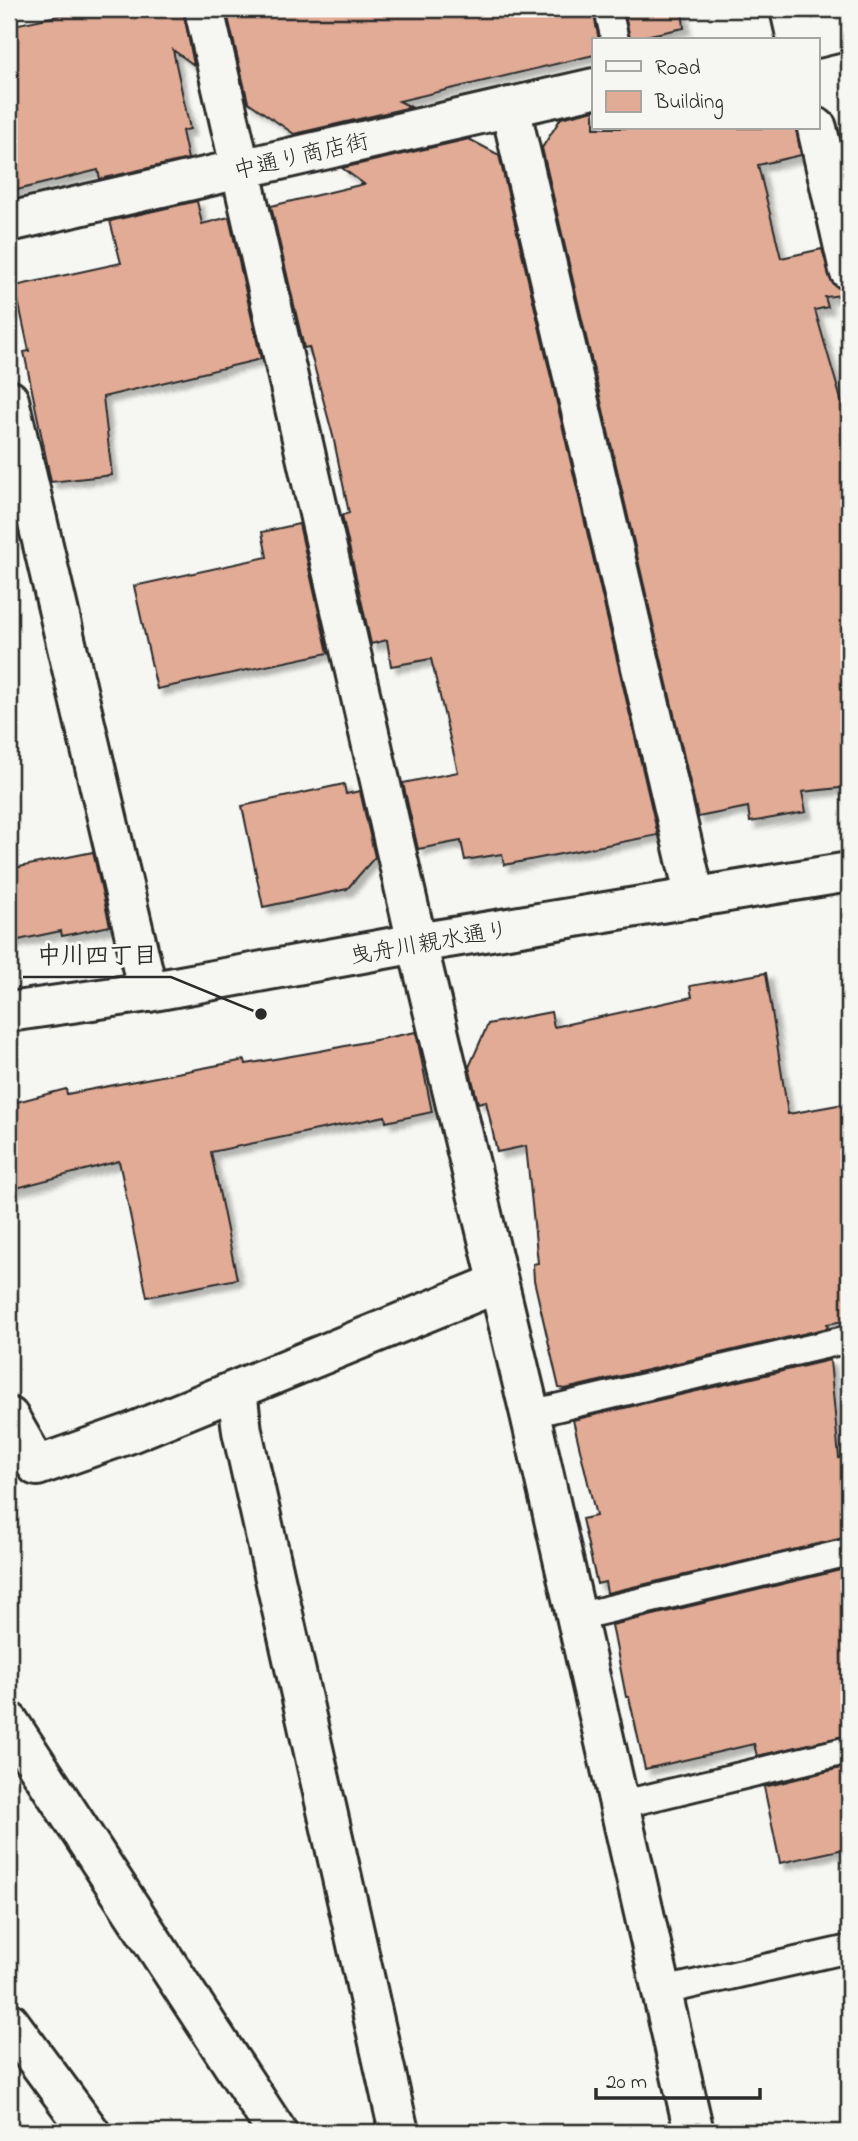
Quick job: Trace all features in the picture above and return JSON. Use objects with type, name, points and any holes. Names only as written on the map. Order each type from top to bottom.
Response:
[{"type":"street","points":[[204,9],[417,943],[530,1414],[694,2132]]},
{"type":"street","points":[[790,9],[797,38]]},
{"type":"street","points":[[816,38],[849,30]]},
{"type":"street","name":"中通り商店街","points":[[9,222],[592,88]]},
{"type":"street","points":[[510,107],[695,898]]},
{"type":"street","points":[[817,130],[849,270]]},
{"type":"street","points":[[9,400],[148,992]]},
{"type":"street","name":"曳舟川親水通り","points":[[9,1012],[148,992],[417,943],[849,872]]},
{"type":"street","points":[[9,1417],[37,1466],[237,1391],[498,1283]]},
{"type":"street","points":[[237,1391],[242,1432],[399,2132]]},
{"type":"street","points":[[9,1721],[277,2132]]},
{"type":"street","points":[[9,2021],[90,2132]]},
{"type":"lane","points":[[608,9],[615,38]]},
{"type":"lane","points":[[530,1414],[849,1339]]},
{"type":"lane","points":[[576,1617],[849,1552]]},
{"type":"lane","points":[[619,1805],[849,1750]]},
{"type":"lane","points":[[663,1991],[849,1949]]},
{"type":"building","points":[[90,9],[183,9],[194,65],[173,50],[190,129],[182,131],[188,159],[100,179],[98,170],[9,192],[9,26]]},
{"type":"building","points":[[226,9],[593,9],[599,38],[592,38],[592,55],[399,101],[411,107],[294,134],[248,102]]},
{"type":"building","points":[[624,9],[682,9],[684,28],[630,38]]},
{"type":"building","points":[[592,110],[592,130],[796,130],[801,155],[758,165],[781,258],[822,249],[833,284],[849,291],[849,294],[825,297],[828,307],[815,310],[849,427],[849,787],[802,792],[806,812],[750,822],[748,807],[698,817],[542,148],[561,118]]},
{"type":"building","points":[[469,139],[499,155],[658,835],[504,865],[502,854],[465,860],[461,841],[418,849],[403,783],[458,772],[431,659],[391,666],[387,640],[371,644],[342,515],[349,513],[333,436],[309,347],[304,348],[271,206],[364,184],[342,168]]},
{"type":"building","points":[[197,201],[202,224],[229,217],[261,359],[103,397],[112,475],[51,482],[24,352],[29,351],[15,286],[121,263],[110,221]]},
{"type":"building","points":[[299,524],[328,653],[157,689],[134,586],[267,557],[262,532]]},
{"type":"building","points":[[344,784],[346,794],[360,791],[375,857],[347,889],[263,907],[242,806]]},
{"type":"building","points":[[93,852],[110,926],[62,936],[61,931],[9,942],[9,869]]},
{"type":"building","points":[[766,973],[788,1114],[849,1103],[849,1320],[827,1324],[828,1328],[565,1389],[559,1388],[534,1280],[533,1264],[538,1263],[526,1146],[497,1152],[486,1101],[478,1103],[469,1067],[488,1024],[551,1012],[554,1027],[692,997],[690,986]]},
{"type":"building","points":[[416,1032],[432,1112],[386,1122],[385,1116],[211,1152],[237,1279],[147,1297],[119,1161],[9,1190],[9,1104],[66,1089],[67,1094],[245,1060],[246,1064]]},
{"type":"building","points":[[830,1360],[839,1458],[849,1456],[849,1537],[607,1593],[605,1582],[597,1584],[582,1519],[596,1516],[573,1420]]},
{"type":"building","points":[[849,1568],[849,1735],[757,1756],[754,1744],[645,1769],[629,1697],[626,1697],[612,1625]]},
{"type":"building","points":[[849,1766],[849,1848],[780,1863],[764,1787]]},
{"type":"place","name":"中川四丁目","points":[[261,1014]]}]
